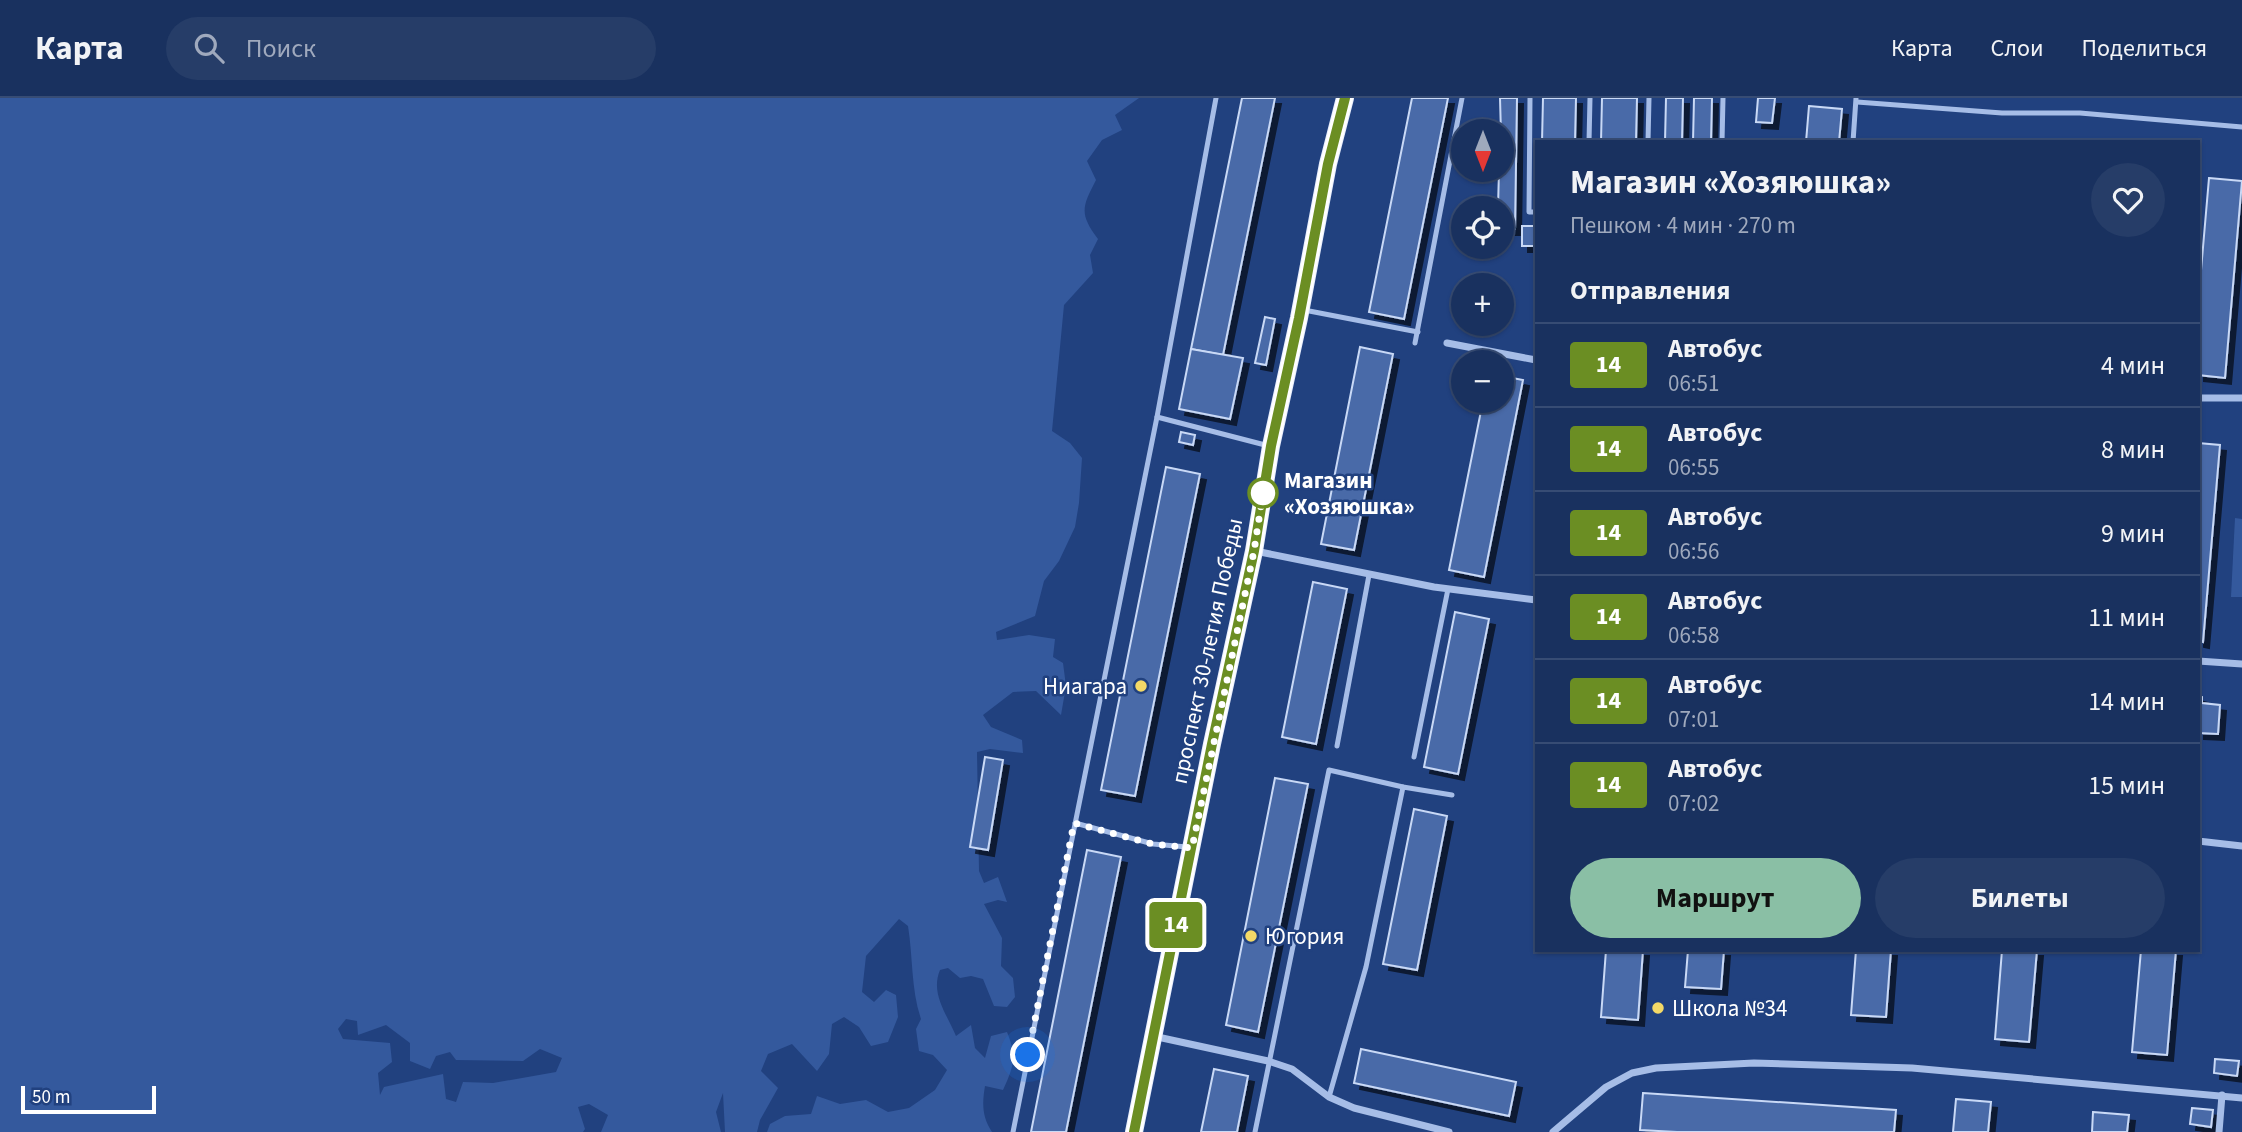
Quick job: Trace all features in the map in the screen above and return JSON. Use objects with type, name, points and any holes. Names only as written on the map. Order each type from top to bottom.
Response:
[{"type":"main road","name":"проспект 30-летия Победы","points":[[1134,1132],[1254,551],[1271,446],[1301,309],[1328,164],[1345,98]]},
{"type":"street","points":[[1447,343],[1535,360]]},
{"type":"street","points":[[2200,398],[2242,398]]},
{"type":"street","points":[[1254,551],[1448,589],[1535,600]]},
{"type":"street","points":[[2200,661],[2242,664]]},
{"type":"street","points":[[2200,842],[2242,846]]},
{"type":"street","points":[[1153,1036],[1268,1061],[1292,1069],[1329,1097],[1354,1108],[1449,1132]]},
{"type":"street","points":[[1553,1132],[1606,1087],[1632,1073],[1656,1068],[1765,1063],[1912,1068],[2242,1098]]},
{"type":"street","points":[[2219,1132],[2222,1096]]},
{"type":"lane","points":[[1013,1132],[1157,417],[1216,98]]},
{"type":"lane","points":[[1415,344],[1462,98]]},
{"type":"lane","points":[[1530,98],[1529,212],[1535,212]]},
{"type":"lane","points":[[1589,140],[1590,98]]},
{"type":"lane","points":[[1648,140],[1649,98]]},
{"type":"lane","points":[[1722,140],[1723,98]]},
{"type":"lane","points":[[1853,140],[1856,100],[2002,113],[2080,113],[2242,127]]},
{"type":"lane","points":[[1301,309],[1418,332]]},
{"type":"lane","points":[[1157,417],[1271,446]]},
{"type":"lane","points":[[1337,746],[1369,575]]},
{"type":"lane","points":[[1415,757],[1448,589]]},
{"type":"lane","points":[[1255,1132],[1329,770],[1403,788],[1452,795]]},
{"type":"lane","points":[[1329,1097],[1366,967],[1403,788]]},
{"type":"lane","points":[[1074,823],[1153,844],[1192,848]]},
{"type":"shaded area","points":[[0,98],[1139,98],[1115,115],[1122,130],[1102,140],[1087,161],[1096,180],[1085,204],[1085,216],[1098,239],[1090,255],[1093,273],[1064,305],[1052,431],[1070,443],[1082,458],[1075,527],[1059,561],[1044,581],[1035,616],[996,632],[997,640],[1029,635],[1055,639],[1053,657],[1063,663],[1066,686],[1061,715],[1036,691],[1013,692],[983,715],[991,727],[1022,740],[1023,753],[990,749],[977,752],[979,871],[984,883],[998,877],[1007,902],[998,900],[984,904],[1002,938],[1001,966],[1013,978],[1015,997],[1007,1007],[994,1006],[983,979],[971,976],[960,978],[948,968],[940,970],[937,979],[938,996],[956,1036],[971,1025],[975,1048],[985,1058],[991,1036],[1007,1032],[1013,1061],[1010,1074],[1003,1090],[985,1086],[983,1099],[986,1121],[992,1132],[767,1132],[770,1124],[785,1116],[811,1114],[817,1096],[840,1104],[866,1100],[888,1112],[909,1108],[935,1090],[947,1070],[933,1055],[919,1051],[916,1029],[921,1019],[914,985],[908,926],[899,919],[866,956],[862,992],[874,1002],[886,990],[896,995],[898,1017],[888,1042],[871,1046],[859,1027],[844,1017],[832,1024],[829,1054],[817,1071],[792,1044],[768,1054],[761,1071],[778,1088],[760,1120],[757,1132],[725,1132],[723,1093],[716,1112],[721,1132],[601,1132],[608,1115],[589,1104],[578,1107],[585,1129],[583,1132],[0,1132]],"holes":[[[346,1019],[357,1021],[358,1035],[386,1025],[410,1043],[410,1061],[430,1069],[436,1056],[450,1052],[456,1060],[523,1061],[540,1049],[562,1058],[556,1072],[493,1083],[463,1082],[456,1102],[446,1099],[443,1074],[384,1087],[380,1095],[378,1073],[392,1062],[390,1043],[343,1039],[338,1029]]]},
{"type":"shaded area","points":[[2235,518],[2242,519],[2242,597],[2231,597]]},
{"type":"building","points":[[1242,98],[1275,98],[1223,355],[1191,349]]},
{"type":"building","points":[[1412,98],[1448,98],[1404,319],[1369,312]]},
{"type":"building","points":[[1500,98],[1517,98],[1515,229],[1514,196],[1498,196],[1499,182],[1514,182],[1514,119],[1501,119]]},
{"type":"building","points":[[1543,98],[1576,98],[1575,140],[1542,140]]},
{"type":"building","points":[[1602,98],[1637,98],[1636,140],[1601,140]]},
{"type":"building","points":[[1666,98],[1683,98],[1682,140],[1665,140]]},
{"type":"building","points":[[1694,98],[1712,98],[1711,140],[1693,140]]},
{"type":"building","points":[[1758,98],[1775,98],[1772,123],[1756,122]]},
{"type":"building","points":[[1809,106],[1842,109],[1839,140],[1806,140]]},
{"type":"building","points":[[2209,178],[2242,181],[2225,378],[2200,375],[2200,282]]},
{"type":"building","points":[[1522,226],[1535,226],[1535,246],[1522,246]]},
{"type":"building","points":[[1265,317],[1275,319],[1266,365],[1255,363]]},
{"type":"building","points":[[1360,347],[1393,354],[1354,550],[1321,544]]},
{"type":"building","points":[[1191,349],[1243,358],[1230,419],[1179,409]]},
{"type":"building","points":[[1514,378],[1523,380],[1484,577],[1449,570],[1481,413],[1514,413]]},
{"type":"building","points":[[1181,432],[1195,435],[1193,445],[1179,442]]},
{"type":"building","points":[[2200,443],[2220,445],[2203,642],[2200,641]]},
{"type":"building","points":[[1166,467],[1200,474],[1135,796],[1101,790]]},
{"type":"building","points":[[1313,582],[1347,589],[1316,744],[1282,737]]},
{"type":"building","points":[[1455,612],[1489,619],[1458,774],[1424,767]]},
{"type":"building","points":[[2200,696],[2202,703],[2220,705],[2218,734],[2200,733]]},
{"type":"building","points":[[985,757],[1003,760],[988,850],[970,847]]},
{"type":"building","points":[[1275,778],[1308,784],[1258,1032],[1226,1025]]},
{"type":"building","points":[[1414,809],[1447,816],[1417,970],[1383,964]]},
{"type":"building","points":[[1087,850],[1121,857],[1066,1132],[1031,1132]]},
{"type":"building","points":[[1606,952],[1643,952],[1638,1020],[1601,1017]]},
{"type":"building","points":[[1688,952],[1724,952],[1721,989],[1685,987]]},
{"type":"building","points":[[1856,952],[1891,952],[1886,1017],[1851,1015]]},
{"type":"building","points":[[2002,952],[2037,952],[2029,1042],[1995,1039]]},
{"type":"building","points":[[2141,952],[2176,952],[2167,1055],[2132,1052]]},
{"type":"building","points":[[1361,1049],[1516,1082],[1509,1116],[1354,1083]]},
{"type":"building","points":[[2215,1059],[2239,1061],[2237,1076],[2214,1073]]},
{"type":"building","points":[[1214,1069],[1248,1076],[1237,1132],[1201,1132]]},
{"type":"building","points":[[1643,1093],[1896,1110],[1894,1132],[1640,1130]]},
{"type":"building","points":[[1956,1099],[1991,1102],[1988,1132],[1953,1132]]},
{"type":"building","points":[[2192,1108],[2213,1110],[2211,1127],[2190,1124]]},
{"type":"building","points":[[2093,1112],[2129,1115],[2127,1132],[2092,1132]]},
{"type":"bus line","name":"14","points":[[1134,1132],[1254,551],[1271,446],[1328,164],[1345,98]]},
{"type":"place","name":"Магазин «Хозяюшка»","points":[[1263,493]]},
{"type":"place","name":"Ниагара","points":[[1141,686]]},
{"type":"place","name":"Югория","points":[[1251,936]]},
{"type":"place","name":"Школа №34","points":[[1658,1008]]},
{"type":"route","points":[[1028,1055],[1074,823],[1153,844],[1192,848],[1254,551],[1263,493]]}]
